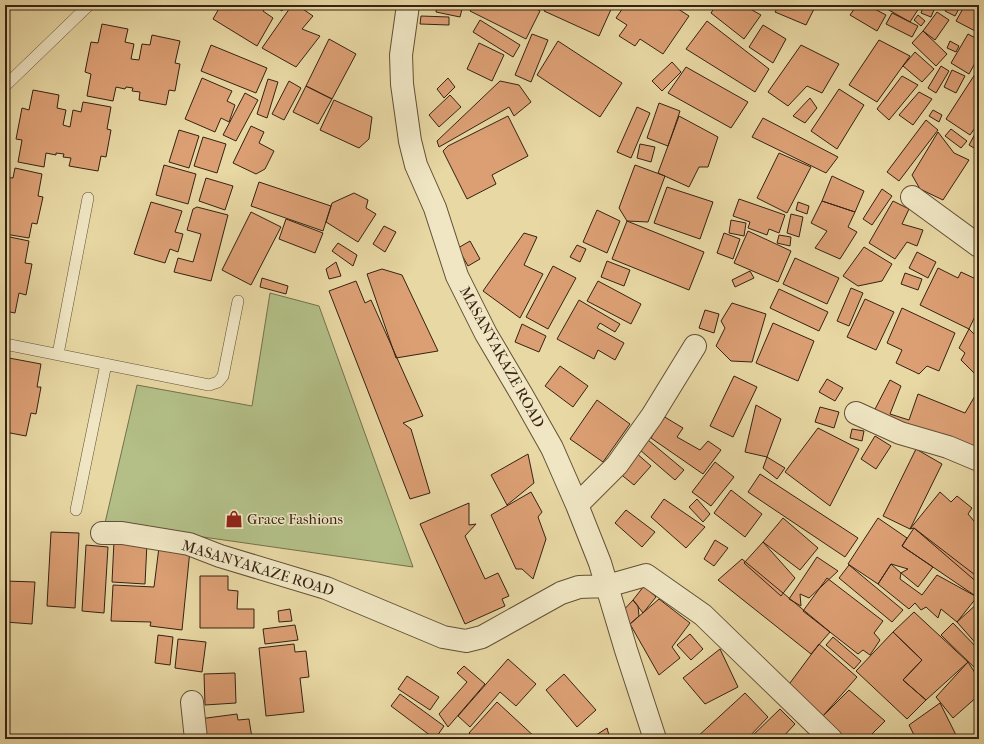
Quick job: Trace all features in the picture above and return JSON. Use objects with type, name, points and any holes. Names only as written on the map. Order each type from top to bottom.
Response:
[{"type":"street","name":"MASANYAKAZE ROAD","points":[[408,5],[401,56],[402,84],[405,115],[416,164],[435,208],[457,276],[486,334],[552,448],[577,505],[608,586],[626,650],[655,739]]},
{"type":"street","points":[[912,197],[979,246]]},
{"type":"street","points":[[577,505],[617,465],[652,416],[695,346]]},
{"type":"street","points":[[856,413],[900,433],[948,447],[979,460]]},
{"type":"street","name":"MASANYAKAZE ROAD","points":[[102,533],[122,533],[189,544],[220,556],[326,588],[443,637],[466,642],[482,637],[561,593],[579,587],[608,586],[646,575],[703,615],[830,739]]},
{"type":"street","points":[[192,702],[196,739]]},
{"type":"lane","points":[[5,86],[89,5]]},
{"type":"lane","points":[[58,354],[88,198]]},
{"type":"lane","points":[[5,344],[210,385],[218,382],[225,368],[238,301]]},
{"type":"lane","points":[[76,510],[106,364]]},
{"type":"green space","points":[[270,293],[319,306],[413,567],[105,523],[137,385],[252,406]]},
{"type":"building","points":[[221,5],[267,5],[263,11],[273,18],[257,46],[213,19]]},
{"type":"building","points":[[273,5],[286,5],[282,11]]},
{"type":"building","points":[[292,5],[297,5],[313,16],[302,29],[320,36],[296,67],[262,48]]},
{"type":"building","points":[[361,5],[385,5],[385,7]]},
{"type":"building","points":[[437,5],[463,5],[460,17],[436,12]]},
{"type":"building","points":[[473,5],[529,5],[540,11],[526,39],[470,11]]},
{"type":"building","points":[[547,5],[613,5],[599,36],[544,11]]},
{"type":"building","points":[[625,5],[672,5],[689,16],[663,54],[640,39],[635,46],[619,36],[627,25],[616,18]]},
{"type":"building","points":[[716,5],[743,5],[761,15],[744,39],[711,13]]},
{"type":"building","points":[[779,5],[816,5],[806,25],[775,12]]},
{"type":"building","points":[[857,5],[867,5],[886,15],[877,31],[850,15]]},
{"type":"building","points":[[880,5],[921,5],[910,22]]},
{"type":"building","points":[[924,5],[936,5],[931,17],[921,13]]},
{"type":"building","points":[[948,5],[961,5],[955,16],[945,11]]},
{"type":"building","points":[[965,5],[979,5],[979,33],[956,21]]},
{"type":"building","points":[[937,12],[949,20],[935,40],[923,31]]},
{"type":"building","points":[[892,13],[918,26],[912,37],[886,24]]},
{"type":"building","points":[[918,15],[925,21],[921,26],[914,20]]},
{"type":"building","points":[[421,16],[449,17],[449,25],[420,24]]},
{"type":"building","points":[[480,20],[520,45],[513,57],[473,32]]},
{"type":"building","points":[[707,21],[769,69],[755,92],[686,49]]},
{"type":"building","points":[[102,24],[128,29],[125,42],[134,44],[131,59],[139,60],[142,44],[150,45],[152,35],[180,41],[175,63],[180,64],[175,91],[169,90],[166,105],[139,100],[140,92],[132,91],[133,88],[126,87],[125,89],[116,87],[113,101],[87,96],[91,74],[85,72],[91,42],[98,43]]},
{"type":"building","points":[[763,25],[786,39],[773,63],[749,47]]},
{"type":"building","points":[[923,31],[947,54],[936,66],[912,43]]},
{"type":"building","points":[[532,34],[548,40],[531,82],[515,75]]},
{"type":"building","points":[[968,34],[979,40],[979,56],[969,74],[951,63]]},
{"type":"building","points":[[329,39],[356,54],[332,99],[306,86]]},
{"type":"building","points":[[879,40],[910,56],[877,102],[849,85]]},
{"type":"building","points":[[558,41],[622,83],[600,117],[537,75]]},
{"type":"building","points":[[950,41],[959,46],[956,52],[947,48]]},
{"type":"building","points":[[479,43],[504,55],[492,81],[467,69]]},
{"type":"building","points":[[211,45],[267,68],[256,93],[201,71]]},
{"type":"building","points":[[801,45],[839,64],[822,93],[807,86],[788,106],[768,92]]},
{"type":"building","points":[[915,52],[934,69],[922,82],[903,66]]},
{"type":"building","points":[[672,62],[681,72],[662,91],[652,81]]},
{"type":"building","points":[[941,66],[949,71],[936,93],[928,88]]},
{"type":"building","points":[[686,67],[748,102],[731,128],[668,93]]},
{"type":"building","points":[[979,68],[979,122],[970,135],[946,119]]},
{"type":"building","points":[[952,70],[965,76],[956,93],[944,87]]},
{"type":"building","points":[[902,76],[918,85],[889,120],[877,109]]},
{"type":"building","points":[[202,78],[232,91],[227,101],[235,105],[229,122],[221,118],[215,132],[185,119]]},
{"type":"building","points":[[448,78],[455,87],[444,98],[437,89]]},
{"type":"building","points":[[268,79],[278,82],[267,118],[257,114]]},
{"type":"building","points":[[289,81],[301,88],[284,120],[272,114]]},
{"type":"building","points":[[500,81],[519,85],[531,102],[514,116],[509,107],[439,147],[437,141]]},
{"type":"building","points":[[306,86],[332,99],[318,124],[293,112]]},
{"type":"building","points":[[839,89],[864,105],[837,149],[811,131]]},
{"type":"building","points":[[33,90],[59,95],[57,108],[66,110],[63,125],[70,127],[73,110],[81,112],[83,102],[111,107],[107,129],[111,130],[106,157],[101,156],[98,171],[69,166],[71,158],[63,157],[64,154],[56,153],[56,155],[46,153],[44,167],[18,162],[22,140],[16,139],[22,108],[29,110]]},
{"type":"building","points":[[919,92],[932,99],[913,125],[899,115]]},
{"type":"building","points":[[245,93],[258,100],[236,141],[223,135]]},
{"type":"building","points":[[450,95],[461,107],[439,127],[429,115]]},
{"type":"building","points":[[810,98],[817,108],[805,123],[793,116]]},
{"type":"building","points":[[334,100],[372,117],[369,139],[359,148],[320,130]]},
{"type":"building","points":[[659,103],[680,111],[668,146],[647,138]]},
{"type":"building","points":[[637,107],[650,113],[631,158],[617,152]]},
{"type":"building","points":[[933,110],[942,115],[939,122],[929,116]]},
{"type":"building","points":[[508,116],[528,156],[492,175],[496,184],[467,199],[443,151],[448,146]]},
{"type":"building","points":[[679,116],[718,137],[708,167],[699,167],[689,187],[658,173]]},
{"type":"building","points":[[763,118],[838,157],[826,173],[752,137]]},
{"type":"building","points":[[926,120],[938,130],[899,181],[887,172]]},
{"type":"building","points":[[251,126],[264,132],[259,143],[274,151],[265,169],[256,174],[233,163]]},
{"type":"building","points":[[951,129],[967,141],[961,148],[945,136]]},
{"type":"building","points":[[179,130],[199,136],[189,168],[169,162]]},
{"type":"building","points":[[938,132],[954,153],[969,160],[943,200],[920,189],[912,175]]},
{"type":"building","points":[[976,132],[979,133],[979,151],[969,145]]},
{"type":"building","points":[[203,137],[226,144],[217,173],[194,166]]},
{"type":"building","points":[[640,144],[655,147],[651,162],[637,158]]},
{"type":"building","points":[[779,153],[811,167],[787,213],[757,198]]},
{"type":"building","points":[[164,165],[196,174],[188,204],[156,195]]},
{"type":"building","points":[[635,165],[665,176],[648,222],[627,221],[619,208]]},
{"type":"building","points":[[15,168],[42,174],[38,196],[43,197],[37,224],[32,223],[29,238],[5,234],[5,177],[13,178]]},
{"type":"building","points":[[832,176],[864,191],[855,212],[822,201]]},
{"type":"building","points":[[206,178],[233,186],[225,210],[199,201]]},
{"type":"building","points":[[259,182],[331,206],[323,231],[251,206]]},
{"type":"building","points":[[667,187],[713,202],[700,239],[654,223]]},
{"type":"building","points":[[882,189],[892,196],[872,225],[863,219]]},
{"type":"building","points":[[354,193],[368,200],[366,208],[376,214],[358,242],[326,222],[332,203]]},
{"type":"building","points":[[739,199],[785,215],[779,233],[769,229],[767,235],[748,228],[750,222],[733,216]]},
{"type":"building","points":[[822,201],[855,212],[848,227],[857,232],[840,259],[815,248],[827,231],[811,223]]},
{"type":"building","points":[[893,201],[909,209],[902,224],[923,230],[917,246],[907,242],[895,259],[869,243]]},
{"type":"building","points":[[151,202],[182,211],[175,232],[183,234],[178,252],[170,249],[165,263],[134,254]]},
{"type":"building","points":[[798,202],[809,206],[807,214],[796,210]]},
{"type":"building","points":[[197,207],[228,215],[211,281],[174,272],[178,258],[193,262],[201,234],[187,230],[193,209]]},
{"type":"building","points":[[597,210],[620,221],[607,253],[583,242]]},
{"type":"building","points":[[251,212],[281,227],[251,285],[222,270]]},
{"type":"building","points":[[791,214],[803,217],[799,237],[787,233]]},
{"type":"building","points":[[286,219],[323,233],[315,253],[279,239]]},
{"type":"building","points":[[731,220],[746,223],[744,236],[729,233]]},
{"type":"building","points":[[627,221],[704,252],[689,290],[612,259]]},
{"type":"building","points":[[384,226],[396,232],[385,252],[373,244]]},
{"type":"building","points":[[748,231],[791,251],[778,282],[734,263]]},
{"type":"building","points":[[524,233],[537,237],[524,265],[543,274],[520,318],[483,291]]},
{"type":"building","points":[[724,233],[740,239],[733,259],[717,253]]},
{"type":"building","points":[[779,235],[791,237],[790,246],[777,243]]},
{"type":"building","points":[[5,236],[29,241],[25,263],[32,264],[26,295],[19,293],[15,313],[5,311]]},
{"type":"building","points":[[470,241],[480,259],[468,266],[458,248]]},
{"type":"building","points":[[338,243],[357,255],[353,266],[332,251]]},
{"type":"building","points":[[577,245],[586,249],[580,262],[570,257]]},
{"type":"building","points":[[864,247],[892,264],[882,281],[858,286],[843,276]]},
{"type":"building","points":[[917,252],[936,262],[928,278],[909,268]]},
{"type":"building","points":[[795,258],[839,278],[827,304],[783,284]]},
{"type":"building","points":[[607,261],[630,270],[624,286],[601,277]]},
{"type":"building","points":[[336,262],[341,276],[329,279],[326,269]]},
{"type":"building","points":[[553,266],[576,278],[548,329],[526,317]]},
{"type":"building","points":[[938,268],[958,278],[961,272],[978,280],[975,287],[979,289],[979,308],[969,329],[920,305]]},
{"type":"building","points":[[382,269],[402,275],[438,351],[396,358],[367,274]]},
{"type":"building","points":[[750,271],[754,278],[735,287],[732,280]]},
{"type":"building","points":[[905,273],[922,279],[918,290],[901,284]]},
{"type":"building","points":[[262,278],[288,286],[286,294],[260,287]]},
{"type":"building","points":[[356,281],[365,303],[371,300],[423,416],[403,423],[411,429],[430,493],[410,499],[329,291]]},
{"type":"building","points":[[598,281],[641,304],[631,324],[587,301]]},
{"type":"building","points":[[851,288],[863,293],[849,326],[837,321]]},
{"type":"building","points":[[779,289],[828,312],[819,331],[770,308]]},
{"type":"building","points":[[865,299],[894,312],[876,350],[847,337]]},
{"type":"building","points":[[579,300],[620,324],[615,332],[600,323],[597,328],[624,343],[615,360],[598,350],[594,359],[557,339]]},
{"type":"building","points":[[732,303],[766,314],[752,362],[731,361],[716,346],[725,328],[721,321]]},
{"type":"building","points":[[902,308],[955,333],[939,371],[927,366],[919,374],[896,363],[902,350],[887,343]]},
{"type":"building","points":[[705,310],[719,314],[714,333],[699,328]]},
{"type":"building","points":[[773,323],[814,341],[798,381],[756,363]]},
{"type":"building","points":[[522,324],[546,336],[539,352],[515,342]]},
{"type":"building","points":[[969,329],[976,336],[979,330],[979,371],[974,373],[961,360],[965,353],[959,348]]},
{"type":"building","points":[[9,358],[41,364],[37,387],[41,387],[36,414],[31,413],[26,436],[5,432],[5,367],[7,368]]},
{"type":"building","points":[[560,366],[588,386],[573,407],[545,386]]},
{"type":"building","points":[[734,376],[757,387],[733,437],[710,426]]},
{"type":"building","points":[[827,379],[843,388],[835,401],[819,392]]},
{"type":"building","points":[[890,380],[901,386],[890,414],[909,420],[918,394],[965,413],[979,389],[979,440],[973,448],[873,413]]},
{"type":"building","points":[[597,400],[630,424],[603,462],[570,439]]},
{"type":"building","points":[[756,405],[781,419],[767,457],[745,452]]},
{"type":"building","points":[[820,407],[839,412],[834,428],[815,422]]},
{"type":"building","points":[[663,416],[683,428],[677,437],[700,450],[708,441],[721,450],[703,474],[651,438]]},
{"type":"building","points":[[818,428],[859,449],[830,506],[785,472]]},
{"type":"building","points":[[852,429],[864,431],[862,441],[850,438]]},
{"type":"building","points":[[875,436],[891,446],[876,469],[861,459]]},
{"type":"building","points":[[648,440],[684,470],[675,480],[640,450]]},
{"type":"building","points":[[916,449],[942,464],[910,529],[883,516]]},
{"type":"building","points":[[635,452],[651,466],[634,485],[618,472]]},
{"type":"building","points":[[528,454],[534,483],[507,505],[491,475]]},
{"type":"building","points":[[767,457],[785,468],[777,479],[763,468]]},
{"type":"building","points":[[715,462],[734,477],[711,506],[692,492]]},
{"type":"building","points":[[760,474],[858,538],[845,557],[748,492]]},
{"type":"building","points":[[731,490],[762,514],[745,537],[714,513]]},
{"type":"building","points":[[531,492],[542,512],[538,517],[546,539],[533,579],[522,569],[516,569],[491,515]]},
{"type":"building","points":[[940,492],[951,502],[957,496],[972,508],[968,514],[974,521],[979,515],[979,584],[914,528],[910,529]]},
{"type":"building","points":[[664,499],[705,527],[686,548],[651,517]]},
{"type":"building","points":[[697,499],[710,514],[703,522],[689,507]]},
{"type":"building","points":[[469,503],[469,525],[476,524],[465,536],[485,579],[498,573],[509,596],[502,599],[505,606],[465,624],[420,524]]},
{"type":"building","points":[[626,510],[655,532],[642,547],[615,523]]},
{"type":"building","points":[[783,518],[818,548],[800,570],[763,542]]},
{"type":"building","points":[[878,518],[907,538],[902,546],[933,567],[918,587],[901,573],[908,569],[891,564],[878,584],[848,564]]},
{"type":"building","points":[[914,528],[979,578],[979,595],[977,597],[902,546]]},
{"type":"building","points":[[51,532],[79,533],[75,608],[47,606]]},
{"type":"building","points":[[715,540],[728,548],[714,566],[704,559]]},
{"type":"building","points":[[114,541],[147,543],[145,584],[112,582]]},
{"type":"building","points":[[763,542],[795,578],[781,596],[744,563]]},
{"type":"building","points":[[86,545],[108,547],[104,613],[82,611]]},
{"type":"building","points":[[159,547],[190,550],[182,630],[150,626],[151,622],[111,621],[113,585],[154,587]]},
{"type":"building","points":[[817,557],[838,571],[809,598],[800,594],[801,606],[789,599]]},
{"type":"building","points":[[742,559],[830,632],[811,654],[718,580]]},
{"type":"building","points":[[891,564],[901,573],[900,579],[922,595],[937,575],[977,597],[957,622],[941,609],[938,618],[926,607],[921,610],[915,603],[909,609],[878,584]]},
{"type":"building","points":[[849,565],[903,610],[892,622],[839,578]]},
{"type":"building","points":[[200,576],[228,576],[228,590],[238,591],[237,609],[254,609],[254,628],[200,628]]},
{"type":"building","points":[[827,578],[883,621],[874,633],[880,640],[870,655],[863,650],[858,654],[803,611]]},
{"type":"building","points":[[5,581],[35,582],[32,624],[5,622]]},
{"type":"building","points":[[644,586],[656,597],[643,613],[633,600]]},
{"type":"building","points":[[659,599],[690,623],[672,647],[680,658],[659,675],[630,624]]},
{"type":"building","points":[[633,600],[638,606],[639,616],[630,624],[621,613]]},
{"type":"building","points":[[979,602],[979,647],[957,622]]},
{"type":"building","points":[[290,609],[292,621],[279,622],[278,611]]},
{"type":"building","points":[[914,612],[968,662],[926,700],[903,680],[922,660],[893,632]]},
{"type":"building","points":[[953,623],[979,650],[979,672],[941,635]]},
{"type":"building","points":[[295,625],[298,640],[265,644],[263,629]]},
{"type":"building","points":[[893,632],[922,660],[903,680],[926,700],[907,719],[856,671]]},
{"type":"building","points":[[690,634],[703,649],[691,660],[677,645]]},
{"type":"building","points":[[158,635],[173,637],[170,665],[155,663]]},
{"type":"building","points":[[833,637],[861,661],[854,669],[826,645]]},
{"type":"building","points":[[178,639],[206,642],[202,672],[175,668]]},
{"type":"building","points":[[294,644],[295,652],[306,651],[309,677],[300,678],[304,712],[266,716],[259,648]]},
{"type":"building","points":[[819,644],[857,677],[822,717],[787,687]]},
{"type":"building","points":[[720,649],[738,687],[705,704],[683,678]]},
{"type":"building","points":[[508,659],[536,684],[516,706],[500,692],[470,727],[458,716]]},
{"type":"building","points":[[968,662],[979,679],[979,695],[953,718],[936,697]]},
{"type":"building","points":[[464,666],[485,684],[448,727],[439,714],[467,682],[457,673]]},
{"type":"building","points":[[235,673],[236,703],[205,705],[204,674]]},
{"type":"building","points":[[564,674],[596,710],[577,727],[546,690]]},
{"type":"building","points":[[407,676],[439,697],[430,710],[398,689]]},
{"type":"building","points":[[849,690],[885,721],[867,739],[844,739],[822,717]]},
{"type":"building","points":[[745,693],[768,717],[747,739],[696,738]]},
{"type":"building","points":[[400,694],[444,726],[435,739],[391,706]]},
{"type":"building","points":[[497,702],[537,739],[475,739],[469,733]]},
{"type":"building","points":[[940,703],[958,739],[916,739],[909,725]]},
{"type":"building","points":[[780,709],[795,724],[781,739],[749,739]]},
{"type":"building","points":[[237,714],[238,720],[249,719],[252,738],[202,739],[199,719]]},
{"type":"building","points":[[607,728],[610,739],[590,739]]},
{"type":"building","points":[[794,734],[805,739],[790,739]]},
{"type":"place","name":"Grace Fashions","points":[[234,519]]}]
